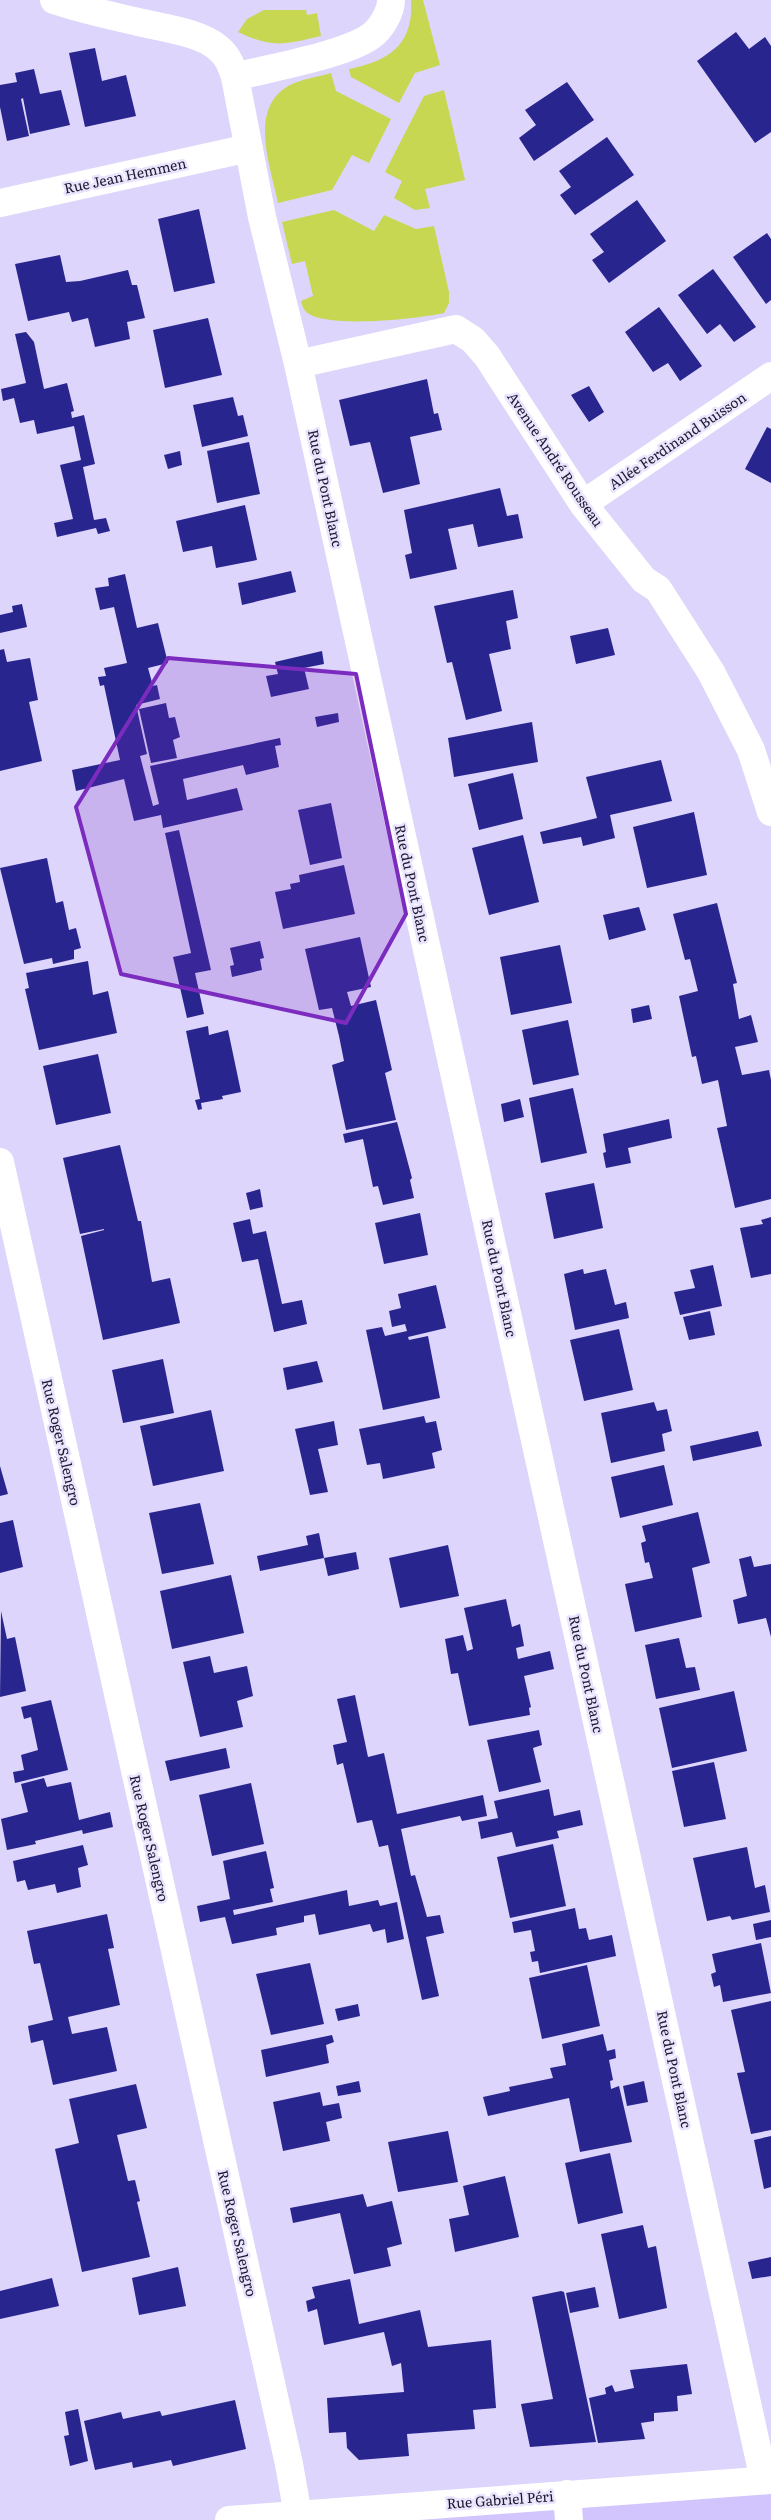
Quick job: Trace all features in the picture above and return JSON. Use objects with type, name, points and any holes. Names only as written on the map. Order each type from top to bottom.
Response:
[{"type":"street","name":"Rue du Pont Blanc","points":[[54,0],[79,8],[180,31],[199,38],[217,46],[230,61],[235,77],[262,217],[298,364],[768,2480]]},
{"type":"street","points":[[235,77],[335,51],[372,36],[383,25],[391,0]]},
{"type":"street","name":"Rue Jean Hemmen","points":[[0,203],[249,148]]},
{"type":"street","name":"Avenue André Rousseau","points":[[298,364],[456,328],[473,340],[487,356],[583,504],[644,580],[658,589],[711,672],[751,750],[771,812]]},
{"type":"street","name":"Allée Ferdinand Buisson","points":[[583,504],[771,376]]},
{"type":"street","name":"Rue Roger Salengro","points":[[0,1162],[285,2444],[298,2514]]},
{"type":"street","name":"Rue Gabriel Péri","points":[[229,2520],[298,2514],[568,2507],[768,2480]]},
{"type":"highlighted area","points":[[168,658],[356,674],[406,914],[346,1023],[121,974],[76,807]]},
{"type":"shaded area","points":[[771,2480],[771,2520],[229,2520]]},
{"type":"green space","points":[[411,0],[423,0],[440,65],[415,73],[399,103],[351,77],[349,69],[376,61],[387,56],[396,48],[408,29],[411,16]]},
{"type":"green space","points":[[264,10],[306,10],[307,15],[317,13],[321,36],[289,43],[270,43],[238,32],[247,19]]},
{"type":"green space","points":[[331,73],[336,91],[391,119],[369,163],[352,155],[332,190],[278,203],[265,139],[265,123],[269,108],[277,95],[290,85]]},
{"type":"green space","points":[[444,90],[465,180],[425,189],[430,208],[415,210],[394,198],[402,181],[385,172],[424,96]]},
{"type":"green space","points":[[334,210],[374,231],[384,215],[416,229],[434,226],[449,292],[449,303],[444,313],[414,318],[375,321],[336,321],[309,314],[301,301],[313,296],[305,261],[292,264],[282,222]]},
{"type":"building","points":[[736,32],[749,49],[765,37],[771,46],[771,132],[755,143],[697,61]]},
{"type":"building","points":[[95,48],[102,81],[126,75],[136,116],[85,127],[69,53]]},
{"type":"building","points":[[34,69],[40,94],[61,90],[70,125],[30,134],[23,98],[21,99],[29,136],[7,141],[0,107],[0,85],[17,82],[15,73]]},
{"type":"building","points":[[567,82],[594,120],[534,161],[519,138],[536,125],[525,110]]},
{"type":"building","points":[[607,137],[634,175],[575,215],[560,195],[571,187],[559,171]]},
{"type":"building","points":[[637,200],[666,241],[609,283],[592,260],[604,252],[590,234]]},
{"type":"building","points":[[199,209],[215,283],[174,292],[158,219]]},
{"type":"building","points":[[767,233],[771,239],[771,300],[766,304],[733,257]]},
{"type":"building","points":[[60,255],[66,282],[80,281],[128,270],[132,285],[137,285],[145,318],[127,322],[130,339],[95,347],[88,318],[72,322],[69,312],[28,321],[15,264]]},
{"type":"building","points":[[713,269],[756,327],[734,342],[720,324],[707,334],[678,295]]},
{"type":"building","points":[[659,307],[702,366],[680,381],[668,363],[653,372],[625,332]]},
{"type":"building","points":[[208,318],[222,375],[165,388],[153,330]]},
{"type":"building","points":[[26,332],[34,342],[44,389],[67,383],[74,411],[71,412],[72,418],[84,415],[95,464],[83,467],[94,520],[106,518],[110,531],[98,534],[96,528],[57,537],[54,523],[73,519],[60,465],[81,460],[74,426],[37,434],[34,420],[20,423],[14,398],[3,401],[1,389],[26,383],[15,334]]},
{"type":"building","points":[[427,379],[434,414],[438,413],[442,430],[410,437],[420,484],[383,493],[370,442],[350,446],[339,400]]},
{"type":"building","points":[[589,386],[604,412],[589,422],[571,395]]},
{"type":"building","points":[[233,397],[238,416],[243,415],[248,436],[202,447],[193,405]]},
{"type":"building","points":[[767,427],[771,429],[771,483],[745,469]]},
{"type":"building","points":[[249,442],[260,494],[217,503],[207,451]]},
{"type":"building","points":[[180,451],[182,465],[168,469],[164,455]]},
{"type":"building","points":[[500,488],[507,516],[518,514],[523,538],[478,547],[473,524],[448,529],[457,569],[410,579],[405,555],[412,553],[404,510]]},
{"type":"building","points":[[245,505],[257,560],[216,568],[212,546],[183,552],[176,521]]},
{"type":"building","points":[[291,571],[296,592],[242,605],[238,583]]},
{"type":"building","points":[[125,574],[137,628],[158,623],[168,663],[148,668],[153,686],[157,685],[160,699],[136,705],[147,754],[140,756],[153,806],[159,804],[150,766],[280,738],[281,745],[275,746],[279,767],[246,775],[243,765],[183,779],[187,800],[237,788],[243,810],[163,828],[161,815],[134,821],[124,779],[76,791],[72,770],[120,760],[104,685],[100,686],[98,677],[106,676],[104,668],[127,663],[114,607],[100,610],[95,588],[109,586],[108,578]]},
{"type":"building","points":[[513,590],[518,618],[506,621],[511,649],[489,654],[502,711],[466,720],[452,662],[447,663],[434,606]]},
{"type":"building","points":[[22,604],[27,627],[0,633],[0,615],[13,612],[12,606]]},
{"type":"building","points":[[608,628],[615,655],[576,664],[570,636]]},
{"type":"building","points":[[4,649],[7,662],[30,658],[38,700],[29,702],[42,761],[0,771],[0,650]]},
{"type":"building","points":[[322,651],[324,664],[304,668],[309,689],[271,697],[266,676],[278,674],[275,662]]},
{"type":"building","points":[[166,703],[169,718],[175,717],[180,737],[173,740],[177,758],[151,763],[139,709]]},
{"type":"building","points":[[338,713],[339,722],[317,727],[315,717]]},
{"type":"building","points":[[532,722],[538,762],[454,777],[448,738]]},
{"type":"building","points":[[661,760],[672,801],[610,815],[615,838],[583,846],[581,837],[543,844],[540,832],[597,818],[586,777]]},
{"type":"building","points":[[513,773],[523,819],[479,830],[468,784]]},
{"type":"building","points":[[331,803],[342,858],[310,865],[298,810]]},
{"type":"building","points":[[694,812],[707,875],[647,888],[633,827]]},
{"type":"building","points":[[179,830],[211,970],[195,973],[204,1014],[187,1018],[173,957],[191,953],[165,833]]},
{"type":"building","points":[[523,835],[539,902],[489,915],[472,848]]},
{"type":"building","points":[[47,858],[56,903],[63,901],[69,930],[76,928],[81,948],[74,950],[74,959],[53,964],[52,958],[24,964],[0,868]]},
{"type":"building","points":[[344,865],[355,914],[283,929],[275,892],[291,889],[290,884],[300,882],[299,875]]},
{"type":"building","points":[[717,903],[737,983],[733,984],[739,1019],[751,1015],[758,1042],[735,1047],[742,1075],[769,1070],[771,1080],[771,1199],[735,1208],[717,1128],[727,1126],[718,1080],[702,1084],[696,1056],[692,1057],[679,996],[698,991],[690,959],[685,960],[673,914]]},
{"type":"building","points":[[639,907],[646,930],[609,940],[603,915]]},
{"type":"building","points":[[360,937],[371,987],[347,992],[351,1006],[376,1000],[392,1070],[385,1073],[396,1120],[346,1130],[332,1065],[344,1061],[339,1036],[332,1008],[319,1010],[305,949]]},
{"type":"building","points":[[260,941],[264,958],[260,959],[262,970],[232,977],[230,966],[234,965],[230,948]]},
{"type":"building","points":[[560,945],[572,1003],[511,1015],[500,957]]},
{"type":"building","points":[[88,961],[93,995],[108,991],[117,1033],[39,1050],[25,989],[29,988],[26,973]]},
{"type":"building","points":[[649,1005],[652,1019],[633,1023],[631,1009]]},
{"type":"building","points":[[568,1020],[579,1075],[533,1085],[522,1030]]},
{"type":"building","points":[[208,1026],[209,1035],[228,1030],[241,1092],[222,1096],[223,1099],[201,1103],[202,1109],[198,1110],[195,1100],[200,1099],[186,1031]]},
{"type":"building","points":[[98,1054],[111,1113],[56,1125],[43,1066]]},
{"type":"building","points":[[573,1088],[587,1153],[541,1163],[529,1098]]},
{"type":"building","points":[[520,1099],[524,1117],[504,1122],[501,1104]]},
{"type":"building","points":[[669,1119],[672,1138],[628,1148],[631,1163],[606,1168],[603,1153],[606,1152],[603,1134]]},
{"type":"building","points":[[397,1122],[412,1178],[410,1180],[414,1198],[383,1205],[378,1186],[373,1187],[363,1139],[345,1143],[343,1134]]},
{"type":"building","points":[[120,1145],[138,1221],[141,1221],[152,1282],[170,1278],[180,1323],[103,1340],[81,1236],[104,1229],[80,1234],[63,1158]]},
{"type":"building","points":[[594,1183],[603,1228],[554,1239],[545,1193]]},
{"type":"building","points":[[260,1189],[263,1207],[250,1210],[246,1193]]},
{"type":"building","points":[[420,1213],[428,1255],[384,1264],[375,1223]]},
{"type":"building","points":[[771,1217],[771,1274],[751,1278],[740,1228],[763,1224],[761,1220]]},
{"type":"building","points":[[250,1219],[253,1234],[266,1231],[282,1304],[302,1300],[307,1324],[274,1332],[258,1259],[242,1262],[233,1223]]},
{"type":"building","points":[[713,1265],[722,1306],[680,1315],[674,1292],[695,1288],[690,1270]]},
{"type":"building","points":[[583,1269],[584,1274],[606,1269],[615,1305],[626,1302],[629,1318],[575,1330],[564,1274]]},
{"type":"building","points":[[436,1285],[446,1328],[408,1337],[409,1340],[428,1336],[440,1398],[383,1410],[366,1330],[382,1327],[385,1336],[407,1331],[405,1324],[392,1327],[389,1311],[401,1308],[398,1294]]},
{"type":"building","points":[[710,1311],[715,1335],[689,1340],[683,1317]]},
{"type":"building","points":[[619,1329],[633,1390],[584,1401],[570,1340]]},
{"type":"building","points":[[163,1359],[174,1413],[123,1423],[112,1370]]},
{"type":"building","points":[[317,1361],[323,1382],[287,1390],[283,1368]]},
{"type":"building","points":[[654,1402],[657,1411],[667,1409],[672,1431],[662,1434],[665,1451],[611,1463],[601,1413]]},
{"type":"building","points":[[211,1410],[224,1471],[153,1486],[140,1426]]},
{"type":"building","points":[[424,1416],[426,1423],[436,1421],[442,1450],[432,1453],[435,1468],[383,1479],[380,1463],[367,1465],[359,1429]]},
{"type":"building","points":[[334,1421],[338,1445],[318,1449],[328,1492],[310,1495],[295,1429]]},
{"type":"building","points":[[758,1431],[762,1446],[693,1461],[690,1446]]},
{"type":"building","points":[[664,1465],[673,1505],[620,1518],[611,1477]]},
{"type":"building","points":[[0,1466],[8,1494],[0,1496]]},
{"type":"building","points":[[200,1503],[214,1564],[162,1574],[149,1513]]},
{"type":"building","points":[[698,1512],[710,1563],[692,1568],[702,1617],[635,1632],[625,1584],[653,1578],[649,1562],[645,1563],[641,1543],[646,1541],[642,1526]]},
{"type":"building","points":[[13,1520],[23,1567],[0,1573],[0,1523]]},
{"type":"building","points":[[319,1533],[324,1558],[260,1571],[257,1556],[308,1545],[306,1536]]},
{"type":"building","points":[[448,1545],[459,1596],[400,1608],[389,1558]]},
{"type":"building","points":[[356,1552],[359,1569],[328,1576],[324,1558]]},
{"type":"building","points":[[751,1556],[754,1567],[771,1564],[771,1637],[766,1618],[738,1624],[733,1600],[747,1596],[739,1559]]},
{"type":"building","points":[[231,1575],[244,1633],[172,1649],[160,1591]]},
{"type":"building","points":[[506,1599],[512,1627],[520,1624],[524,1646],[516,1648],[518,1659],[550,1651],[554,1669],[524,1676],[531,1707],[529,1708],[530,1715],[469,1726],[458,1673],[451,1674],[445,1639],[463,1635],[467,1651],[473,1649],[464,1608]]},
{"type":"building","points":[[1,1611],[7,1639],[15,1637],[26,1691],[0,1697]]},
{"type":"building","points":[[679,1638],[686,1668],[695,1667],[700,1690],[656,1699],[645,1645]]},
{"type":"building","points":[[210,1656],[214,1673],[247,1666],[253,1696],[237,1701],[243,1727],[200,1737],[183,1662]]},
{"type":"building","points":[[734,1691],[747,1751],[672,1768],[659,1708]]},
{"type":"building","points":[[355,1695],[368,1757],[384,1753],[397,1814],[483,1795],[487,1816],[462,1821],[460,1816],[401,1829],[411,1876],[415,1875],[427,1917],[440,1915],[444,1933],[426,1937],[439,1996],[422,2000],[388,1845],[379,1847],[372,1820],[357,1823],[343,1763],[337,1765],[333,1745],[347,1742],[337,1699]]},
{"type":"building","points":[[51,1700],[68,1770],[15,1783],[13,1772],[24,1770],[21,1755],[38,1750],[31,1717],[24,1719],[21,1707]]},
{"type":"building","points":[[539,1730],[542,1745],[533,1748],[541,1782],[499,1792],[487,1740]]},
{"type":"building","points":[[226,1748],[230,1768],[170,1781],[165,1761]]},
{"type":"building","points":[[714,1762],[726,1819],[684,1827],[672,1771]]},
{"type":"building","points":[[44,1778],[47,1787],[71,1782],[79,1820],[110,1812],[113,1827],[83,1834],[82,1830],[35,1841],[36,1844],[7,1850],[1,1819],[28,1812],[21,1784]]},
{"type":"building","points":[[251,1783],[264,1844],[212,1856],[199,1795]]},
{"type":"building","points":[[549,1789],[554,1816],[580,1810],[583,1825],[557,1831],[559,1838],[516,1847],[512,1832],[481,1839],[478,1822],[498,1818],[494,1801]]},
{"type":"building","points":[[553,1844],[566,1906],[510,1918],[497,1857]]},
{"type":"building","points":[[83,1845],[88,1865],[78,1868],[81,1887],[57,1893],[55,1884],[28,1890],[25,1880],[17,1882],[13,1861]]},
{"type":"building","points":[[747,1847],[755,1888],[765,1885],[770,1912],[732,1920],[730,1916],[707,1921],[693,1858]]},
{"type":"building","points":[[266,1851],[274,1888],[270,1889],[273,1902],[233,1910],[234,1915],[347,1890],[349,1906],[378,1900],[380,1906],[397,1902],[404,1939],[387,1943],[385,1929],[373,1932],[370,1924],[319,1935],[315,1914],[304,1916],[304,1922],[276,1928],[277,1935],[232,1944],[225,1917],[200,1922],[197,1906],[230,1899],[223,1861]]},
{"type":"building","points":[[575,1908],[579,1929],[586,1928],[589,1940],[612,1935],[616,1956],[540,1973],[538,1961],[532,1962],[530,1952],[535,1951],[531,1930],[514,1933],[512,1922]]},
{"type":"building","points":[[107,1914],[114,1948],[108,1949],[120,2005],[68,2017],[72,2034],[107,2027],[117,2071],[53,2085],[43,2040],[31,2043],[28,2026],[53,2020],[40,1963],[34,1964],[27,1931]]},
{"type":"building","points":[[771,1920],[771,1937],[756,1940],[753,1924]]},
{"type":"building","points":[[761,1943],[771,1993],[723,2002],[720,1985],[714,1987],[711,1974],[716,1972],[712,1954]]},
{"type":"building","points":[[310,1963],[324,2024],[271,2035],[256,1974]]},
{"type":"building","points":[[587,1965],[600,2026],[542,2039],[529,1978]]},
{"type":"building","points":[[771,2001],[771,2130],[751,2134],[737,2073],[745,2072],[731,2010]]},
{"type":"building","points":[[358,2004],[360,2016],[338,2021],[335,2009]]},
{"type":"building","points":[[603,2034],[607,2051],[615,2049],[616,2058],[609,2060],[613,2080],[610,2081],[611,2089],[619,2086],[632,2142],[580,2152],[569,2098],[488,2116],[483,2097],[510,2091],[509,2087],[553,2078],[550,2068],[566,2065],[562,2044]]},
{"type":"building","points":[[332,2035],[334,2042],[326,2045],[329,2063],[266,2077],[261,2050]]},
{"type":"building","points":[[359,2081],[361,2092],[338,2096],[336,2086]]},
{"type":"building","points":[[644,2081],[648,2102],[627,2106],[623,2086]]},
{"type":"building","points":[[136,2084],[147,2128],[117,2135],[128,2181],[135,2180],[140,2201],[137,2202],[150,2257],[82,2272],[55,2149],[79,2143],[69,2099]]},
{"type":"building","points":[[320,2092],[323,2106],[339,2103],[342,2118],[326,2122],[330,2141],[283,2151],[273,2102]]},
{"type":"building","points":[[448,2131],[458,2182],[398,2192],[388,2142]]},
{"type":"building","points":[[771,2136],[771,2187],[764,2189],[754,2140]]},
{"type":"building","points":[[610,2153],[623,2213],[578,2224],[565,2163]]},
{"type":"building","points":[[505,2176],[519,2237],[455,2252],[449,2219],[469,2215],[463,2186]]},
{"type":"building","points":[[363,2194],[367,2207],[392,2201],[402,2244],[387,2248],[391,2266],[354,2274],[340,2213],[293,2223],[290,2208]]},
{"type":"building","points":[[643,2225],[648,2248],[656,2246],[667,2308],[619,2319],[601,2234]]},
{"type":"building","points":[[771,2257],[771,2276],[752,2279],[748,2262]]},
{"type":"building","points":[[178,2267],[186,2306],[139,2315],[132,2278]]},
{"type":"building","points":[[52,2278],[59,2306],[0,2319],[0,2291]]},
{"type":"building","points":[[350,2279],[359,2324],[420,2310],[428,2347],[491,2340],[496,2408],[473,2410],[475,2429],[407,2434],[409,2456],[359,2460],[347,2448],[346,2432],[329,2433],[327,2398],[404,2392],[401,2363],[392,2366],[384,2332],[324,2345],[317,2309],[308,2312],[306,2301],[315,2298],[312,2287]]},
{"type":"building","points":[[595,2287],[599,2307],[570,2313],[566,2293]]},
{"type":"building","points":[[564,2292],[596,2442],[530,2447],[521,2404],[553,2399],[532,2297]]},
{"type":"building","points":[[687,2364],[692,2394],[677,2396],[678,2411],[654,2413],[654,2421],[641,2423],[645,2439],[598,2443],[589,2398],[606,2394],[605,2388],[612,2385],[615,2392],[634,2388],[630,2370]]},
{"type":"building","points":[[235,2400],[246,2449],[173,2466],[171,2460],[133,2468],[132,2462],[95,2470],[84,2421],[121,2412],[123,2419],[160,2411],[162,2416]]},
{"type":"building","points":[[78,2409],[88,2461],[70,2466],[64,2436],[69,2435],[65,2412]]}]
